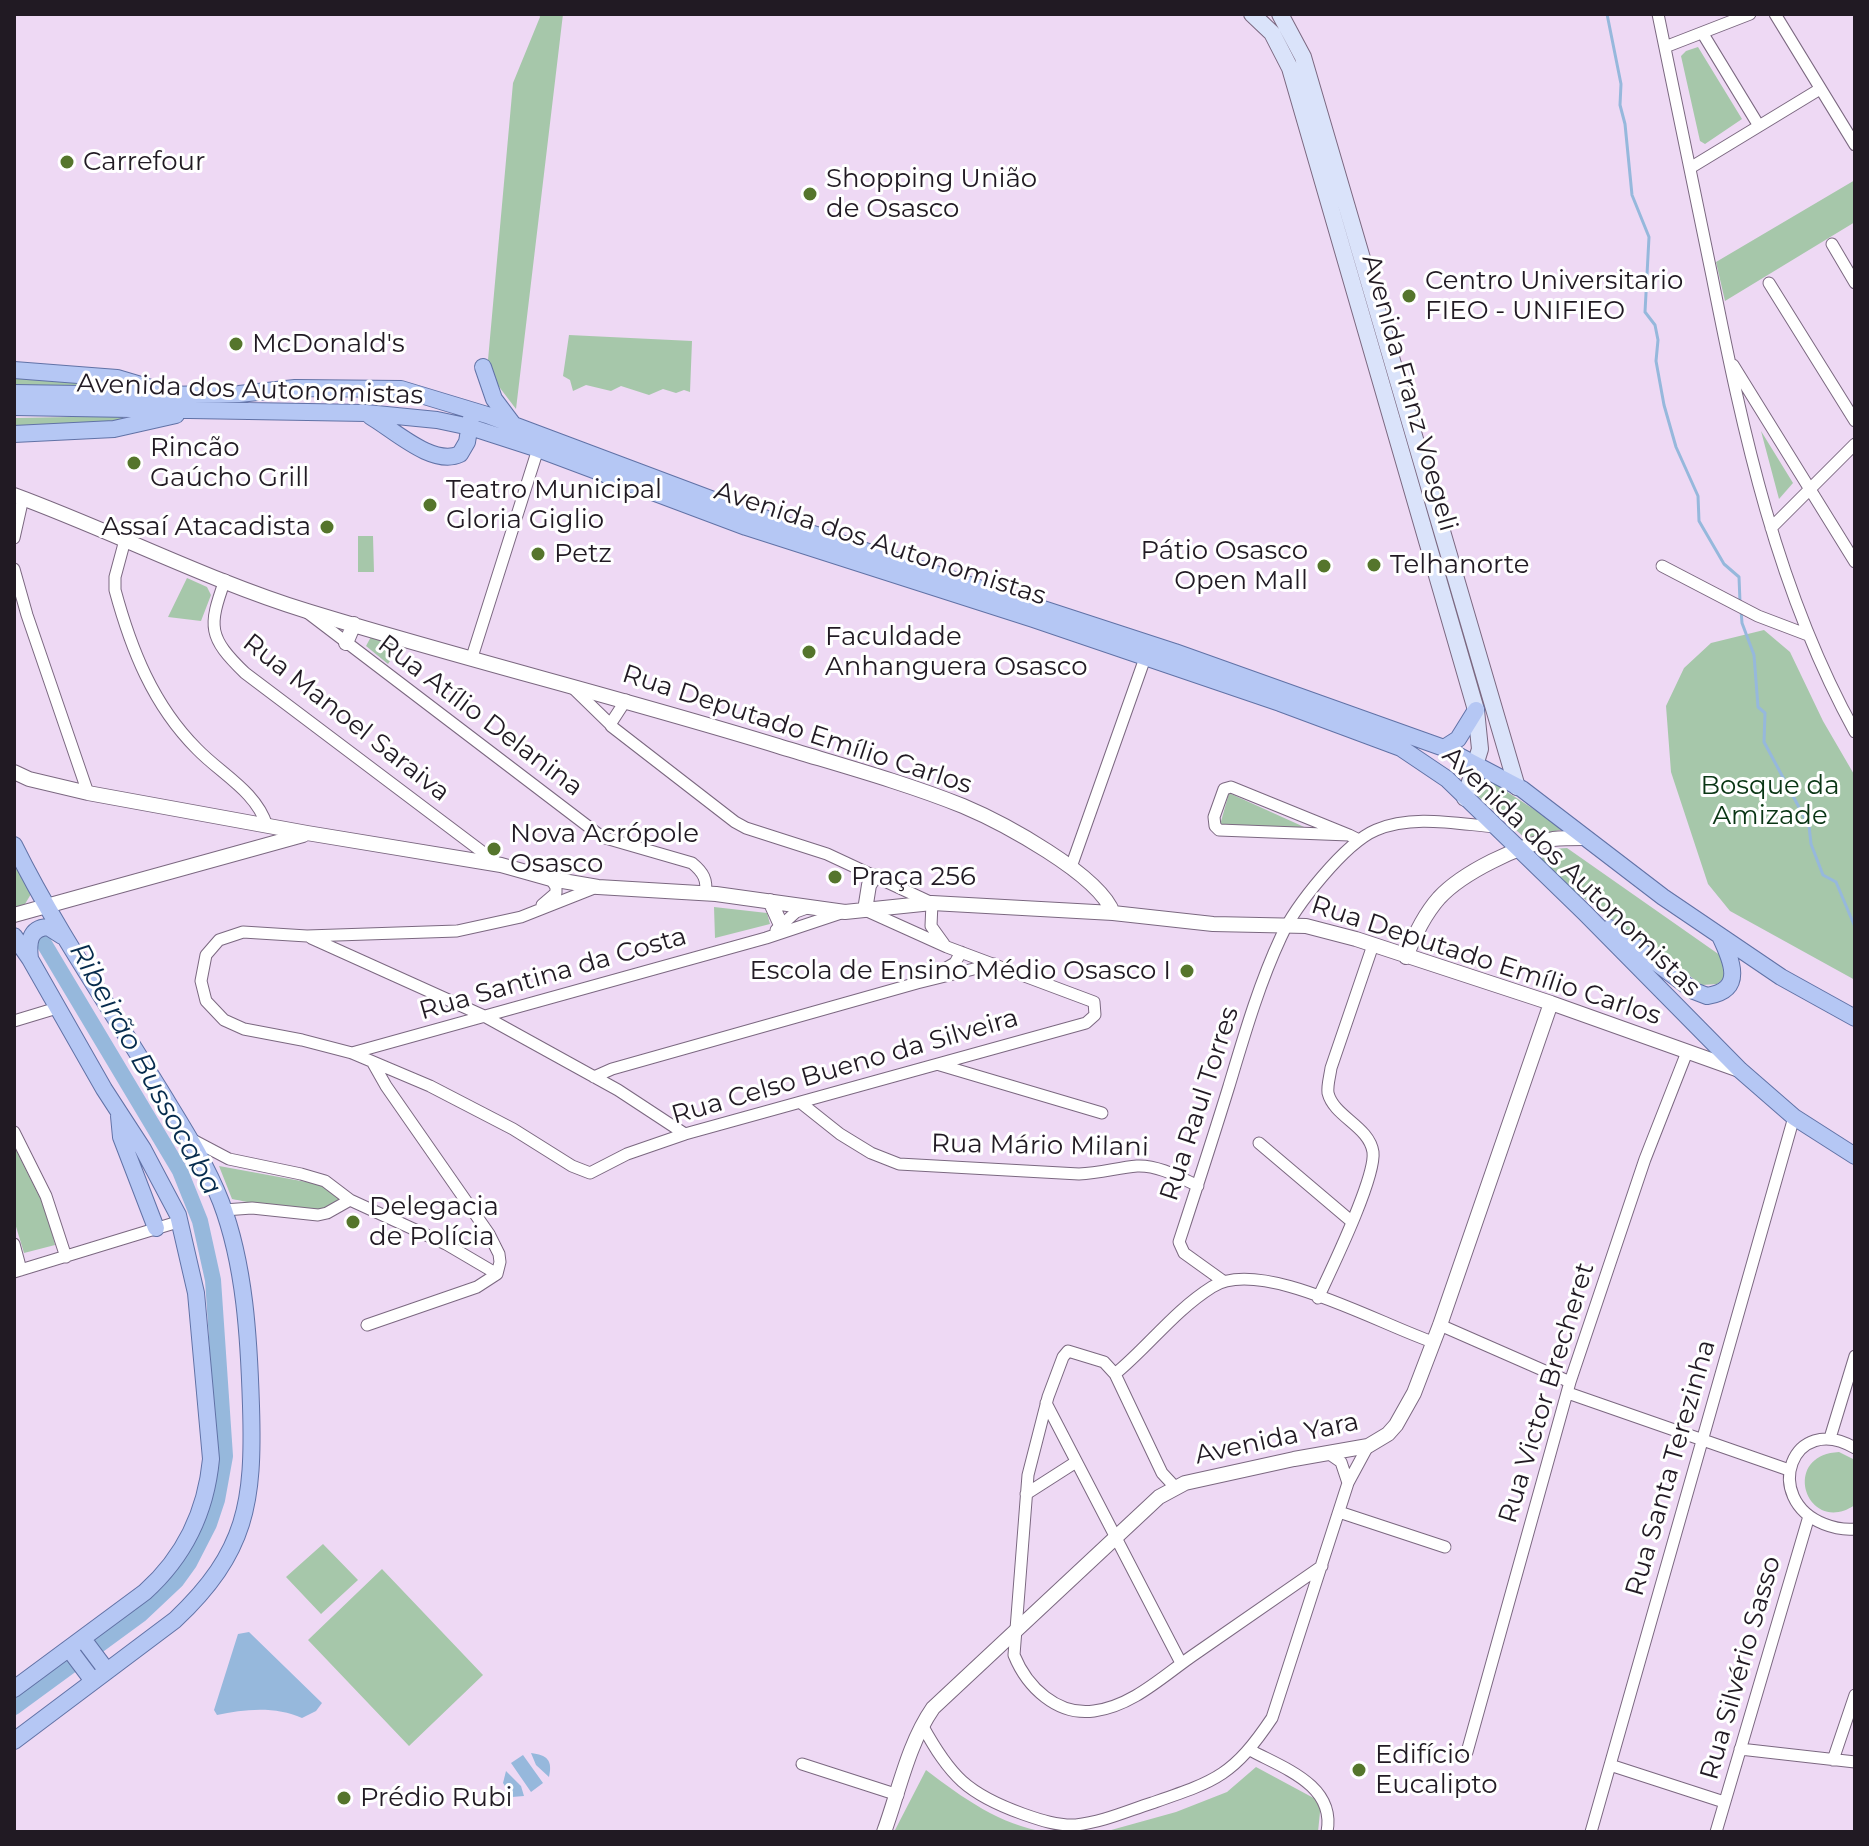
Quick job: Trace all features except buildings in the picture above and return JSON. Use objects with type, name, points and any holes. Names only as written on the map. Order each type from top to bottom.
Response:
[{"type":"main road","points":[[1264,21],[1283,18]]},
{"type":"main road","name":"Avenida Franz Voegeli","points":[[1283,18],[1303,57],[1517,787]]},
{"type":"main road","name":"Avenida Franz Voegeli","points":[[1264,21],[1285,53],[1290,68],[1476,710],[1480,749],[1465,798]]},
{"type":"main road","points":[[483,367],[494,399],[513,425]]},
{"type":"main road","points":[[14,370],[117,378],[169,394]]},
{"type":"main road","name":"Avenida dos Autonomistas","points":[[147,403],[169,394],[239,394],[295,388],[401,389],[538,449],[746,527],[1280,703],[1401,748],[1447,779],[1740,1070],[1794,1117],[1855,1156]]},
{"type":"main road","points":[[14,393],[147,403]]},
{"type":"main road","name":"Avenida dos Autonomistas","points":[[14,407],[147,403],[193,410],[366,413],[437,420],[471,419],[513,425],[740,510],[1175,652],[1444,748],[1517,787],[1663,897],[1781,977],[1855,1018]]},
{"type":"main road","points":[[14,434],[114,429],[193,410]]},
{"type":"main road","points":[[366,413],[424,451],[444,458],[460,454],[467,442],[471,419]]},
{"type":"main road","points":[[1458,646],[1475,641]]},
{"type":"main road","points":[[1444,748],[1458,739],[1476,710]]},
{"type":"main road","points":[[14,845],[45,905],[189,1137],[224,1210],[240,1282],[250,1381],[252,1458],[248,1498],[241,1526],[229,1552],[204,1590],[175,1620],[91,1677],[14,1741]]},
{"type":"main road","points":[[1585,913],[1653,958],[1694,991],[1707,996],[1726,989],[1733,973],[1719,935]]},
{"type":"main road","points":[[30,959],[32,933],[38,928],[48,927],[66,940]]},
{"type":"main road","points":[[14,936],[143,1149],[181,1221],[190,1258],[210,1430],[209,1483],[192,1532],[164,1575],[78,1646],[14,1689]]},
{"type":"main road","points":[[119,1114],[123,1141],[156,1228]]},
{"type":"main road","points":[[78,1646],[105,1668]]},
{"type":"main road","points":[[78,1646],[91,1677]]},
{"type":"street","points":[[1658,14],[1728,358],[1757,483],[1808,635],[1855,732]]},
{"type":"street","points":[[1665,47],[1750,14]]},
{"type":"street","points":[[1775,14],[1855,145]]},
{"type":"street","points":[[1703,34],[1759,126]]},
{"type":"street","points":[[1690,168],[1820,89]]},
{"type":"street","points":[[1832,244],[1855,283]]},
{"type":"street","points":[[1769,283],[1855,421]]},
{"type":"street","points":[[1728,358],[1855,562]]},
{"type":"street","points":[[1771,528],[1855,444]]},
{"type":"street","points":[[472,657],[538,449]]},
{"type":"street","points":[[14,538],[18,497]]},
{"type":"street","name":"Rua Deputado Emílio Carlos","points":[[18,497],[304,610],[626,700],[963,806],[1071,867],[1104,896],[1113,913],[1213,924],[1288,923],[1324,929],[1551,1003],[1740,1070]]},
{"type":"street","points":[[125,540],[115,577],[115,590],[144,678],[168,716],[197,749],[260,807],[267,826]]},
{"type":"street","points":[[1662,566],[1758,616],[1808,635]]},
{"type":"street","points":[[14,569],[88,793]]},
{"type":"street","name":"Rua Manoel Saraiva","points":[[225,580],[215,609],[213,633],[225,654],[245,673],[501,865]]},
{"type":"street","name":"Rua Atílio Delanina","points":[[304,610],[602,837],[692,863],[707,884],[705,894]]},
{"type":"street","points":[[346,643],[354,624]]},
{"type":"street","points":[[1071,867],[1145,658]]},
{"type":"street","points":[[569,684],[610,724],[735,822],[827,854],[932,903]]},
{"type":"street","points":[[610,724],[626,700]]},
{"type":"street","points":[[14,772],[29,779],[88,793],[501,865],[551,879],[598,887],[705,894],[845,912],[932,903],[1113,913]]},
{"type":"street","points":[[1353,837],[1231,787],[1224,789],[1214,817],[1219,830],[1353,837],[1398,823],[1496,827]]},
{"type":"street","points":[[250,851],[267,826]]},
{"type":"street","points":[[14,915],[307,833]]},
{"type":"street","name":"Rua Raul Torres","points":[[1223,1281],[1184,1253],[1179,1245],[1259,992],[1288,923],[1353,837]]},
{"type":"street","points":[[1406,957],[1422,922],[1452,885],[1520,851],[1556,839],[1584,838]]},
{"type":"street","points":[[865,910],[869,885],[875,876]]},
{"type":"street","points":[[521,917],[546,903],[556,893],[551,879]]},
{"type":"street","points":[[367,1325],[477,1287],[497,1274],[499,1254],[489,1234],[373,1063],[352,1053],[244,1029],[224,1020],[206,1001],[201,981],[203,961],[219,940],[243,932],[307,936],[439,933],[521,917],[598,887]]},
{"type":"street","points":[[770,901],[781,925]]},
{"type":"street","points":[[932,903],[931,926],[947,947]]},
{"type":"street","name":"Rua Santina da Costa","points":[[766,938],[796,912],[815,907]]},
{"type":"street","points":[[865,910],[947,947],[995,964]]},
{"type":"street","name":"Rua Santina da Costa","points":[[352,1053],[766,938],[845,912]]},
{"type":"street","points":[[911,932],[923,931],[931,926]]},
{"type":"street","points":[[307,936],[484,1016],[594,1077],[685,1134]]},
{"type":"street","points":[[1318,1298],[1370,1172],[1373,1153],[1366,1137],[1332,1101],[1328,1086],[1331,1068],[1373,945]]},
{"type":"street","points":[[917,983],[950,967],[961,952]]},
{"type":"street","points":[[594,1077],[612,1069],[917,983],[995,964]]},
{"type":"street","name":"Rua Celso Bueno da Silveira","points":[[373,1063],[462,1100],[583,1172],[596,1171],[627,1154],[685,1134],[1086,1023],[1095,1015],[1094,1002],[995,964]]},
{"type":"street","name":"Avenida Yara","points":[[884,1832],[922,1725],[946,1695],[1159,1497],[1175,1487],[1368,1446],[1388,1434],[1402,1417],[1440,1325],[1551,1003]]},
{"type":"street","points":[[14,1021],[57,1008]]},
{"type":"street","name":"Rua Deputado Emílio Carlos","points":[[1687,1052],[1695,1042],[1695,1027]]},
{"type":"street","name":"Rua Victor Brecheret","points":[[1467,1752],[1569,1388],[1645,1159],[1687,1052]]},
{"type":"street","points":[[939,1065],[1102,1113]]},
{"type":"street","name":"Rua Mário Milani","points":[[801,1103],[849,1140],[899,1164],[1079,1174],[1105,1173],[1139,1166],[1169,1172],[1198,1186]]},
{"type":"street","name":"Rua Santa Terezinha","points":[[1591,1832],[1794,1117]]},
{"type":"street","points":[[14,1132],[46,1196],[66,1257]]},
{"type":"street","points":[[189,1137],[209,1151],[229,1159],[318,1178],[350,1200],[446,1244],[497,1274]]},
{"type":"street","points":[[1259,1143],[1351,1221]]},
{"type":"street","points":[[224,1210],[252,1208],[318,1215],[350,1200]]},
{"type":"street","points":[[14,1244],[18,1271],[181,1221]]},
{"type":"street","points":[[1115,1374],[1175,1316],[1223,1281],[1254,1278],[1278,1283],[1433,1342]]},
{"type":"street","points":[[1440,1325],[1569,1388],[1701,1441],[1789,1470]]},
{"type":"street","points":[[1175,1487],[1162,1473],[1115,1374],[1104,1362],[1068,1351],[1060,1363],[1034,1445],[1026,1494],[1014,1633],[1014,1655],[1021,1671],[1054,1704],[1073,1711],[1092,1712],[1117,1706],[1151,1686],[1322,1566]]},
{"type":"street","points":[[1830,1438],[1855,1356]]},
{"type":"street","points":[[1046,1403],[1181,1663]]},
{"type":"street","points":[[1855,1448],[1830,1438],[1818,1439],[1808,1443],[1793,1460],[1789,1470],[1791,1491],[1809,1516],[1840,1529],[1855,1529]]},
{"type":"street","points":[[922,1725],[947,1767],[967,1787],[993,1803],[1045,1821],[1073,1825],[1100,1821],[1204,1785],[1227,1772],[1250,1750],[1272,1718],[1348,1483],[1368,1446]]},
{"type":"street","points":[[1328,1453],[1341,1462],[1348,1483]]},
{"type":"street","points":[[1026,1494],[1076,1462]]},
{"type":"street","points":[[1159,1497],[1162,1473]]},
{"type":"street","points":[[1339,1512],[1445,1547]]},
{"type":"street","name":"Rua Silvério Sasso","points":[[1716,1832],[1809,1516]]},
{"type":"street","points":[[1833,1760],[1855,1695]]},
{"type":"street","points":[[1740,1749],[1855,1762]]},
{"type":"street","points":[[1250,1750],[1308,1782],[1317,1791],[1328,1813],[1327,1832]]},
{"type":"street","points":[[802,1764],[898,1795]]},
{"type":"street","points":[[1610,1765],[1724,1802]]},
{"type":"green space","points":[[539,14],[563,14],[516,409],[487,371],[513,83]]},
{"type":"green space","points":[[1698,47],[1742,119],[1705,144],[1700,141],[1681,56]]},
{"type":"green space","points":[[1855,180],[1855,222],[1725,301],[1716,262]]},
{"type":"green space","points":[[569,335],[692,341],[690,392],[684,390],[676,393],[663,389],[649,395],[621,386],[611,391],[586,385],[573,391],[570,380],[563,376]]},
{"type":"green space","points":[[14,376],[109,385],[14,387]]},
{"type":"green space","points":[[123,416],[123,420],[14,427],[14,418]]},
{"type":"green space","points":[[1761,431],[1793,483],[1779,499]]},
{"type":"green space","points":[[358,536],[373,536],[374,572],[358,572]]},
{"type":"green space","points":[[187,578],[207,587],[211,595],[201,621],[168,617]]},
{"type":"green space","name":"Bosque da Amizade","points":[[1764,630],[1790,652],[1823,721],[1855,776],[1855,980],[1730,911],[1708,884],[1671,772],[1666,706],[1684,668],[1711,643]]},
{"type":"green space","points":[[372,635],[401,644],[388,664],[366,646]]},
{"type":"green space","points":[[1486,778],[1564,829],[1525,838],[1471,790]]},
{"type":"green space","points":[[1229,793],[1313,831],[1220,825]]},
{"type":"green space","points":[[1567,848],[1724,958],[1726,977],[1717,984],[1702,985],[1541,867],[1542,855],[1552,849]]},
{"type":"green space","points":[[14,857],[31,894],[25,904],[16,909]]},
{"type":"green space","points":[[714,907],[767,913],[770,924],[715,938]]},
{"type":"green space","points":[[14,1141],[43,1198],[55,1245],[24,1253],[14,1220]]},
{"type":"green space","points":[[219,1166],[323,1185],[341,1197],[331,1205],[305,1210],[232,1199]]},
{"type":"green space","points":[[1839,1452],[1855,1460],[1855,1505],[1838,1512],[1824,1511],[1813,1503],[1806,1492],[1805,1479],[1809,1466],[1820,1456]]},
{"type":"green space","points":[[323,1544],[358,1580],[321,1614],[286,1577]]},
{"type":"green space","points":[[382,1569],[483,1675],[409,1746],[308,1640]]},
{"type":"green space","points":[[1256,1767],[1321,1802],[1318,1832],[1104,1832],[1176,1812],[1227,1792]]},
{"type":"green space","points":[[926,1770],[998,1817],[1046,1832],[894,1832]]},
{"type":"water","points":[[249,1632],[322,1703],[316,1711],[302,1718],[260,1710],[217,1715],[214,1710],[238,1634]]},
{"type":"water","points":[[531,1753],[548,1759],[549,1777],[536,1765]]},
{"type":"water","points":[[523,1755],[543,1783],[531,1792],[511,1763]]},
{"type":"water","points":[[506,1771],[521,1786],[524,1796],[512,1797],[503,1783]]},
{"type":"waterway","points":[[1607,14],[1621,84],[1620,105],[1625,124],[1632,195],[1649,237],[1645,312],[1655,325],[1658,340],[1656,361],[1664,405],[1676,447],[1698,496],[1699,521],[1724,564],[1739,577],[1740,602]]},
{"type":"waterway","points":[[1741,610],[1742,623],[1754,655],[1758,707],[1765,713],[1764,742],[1809,826],[1811,844],[1823,875],[1836,882],[1855,927]]},
{"type":"waterway","name":"Ribeirão Bussocaba","points":[[14,1707],[141,1614],[176,1581],[209,1524],[225,1456],[213,1280],[200,1221],[180,1171],[42,940]]},
{"type":"place","name":"Carrefour","points":[[67,162]]},
{"type":"place","name":"Shopping União de Osasco","points":[[810,194]]},
{"type":"place","name":"Centro Universitario FIEO - UNIFIEO","points":[[1409,296]]},
{"type":"place","name":"McDonald's","points":[[236,344]]},
{"type":"place","name":"Rincão Gaúcho Grill","points":[[134,463]]},
{"type":"place","name":"Teatro Municipal Gloria Giglio","points":[[430,505]]},
{"type":"place","name":"Assaí Atacadista","points":[[327,527]]},
{"type":"place","name":"Petz","points":[[538,554]]},
{"type":"place","name":"Telhanorte","points":[[1374,565]]},
{"type":"place","name":"Pátio Osasco Open Mall","points":[[1324,566]]},
{"type":"place","name":"Faculdade Anhanguera Osasco","points":[[809,652]]},
{"type":"place","name":"Nova Acrópole Osasco","points":[[494,849]]},
{"type":"place","name":"Praça 256","points":[[835,877]]},
{"type":"place","name":"Escola de Ensino Médio Osasco I","points":[[1187,971]]},
{"type":"place","name":"Delegacia de Polícia","points":[[353,1222]]},
{"type":"place","name":"Edifício Eucalipto","points":[[1359,1770]]},
{"type":"place","name":"Prédio Rubi","points":[[344,1798]]}]
